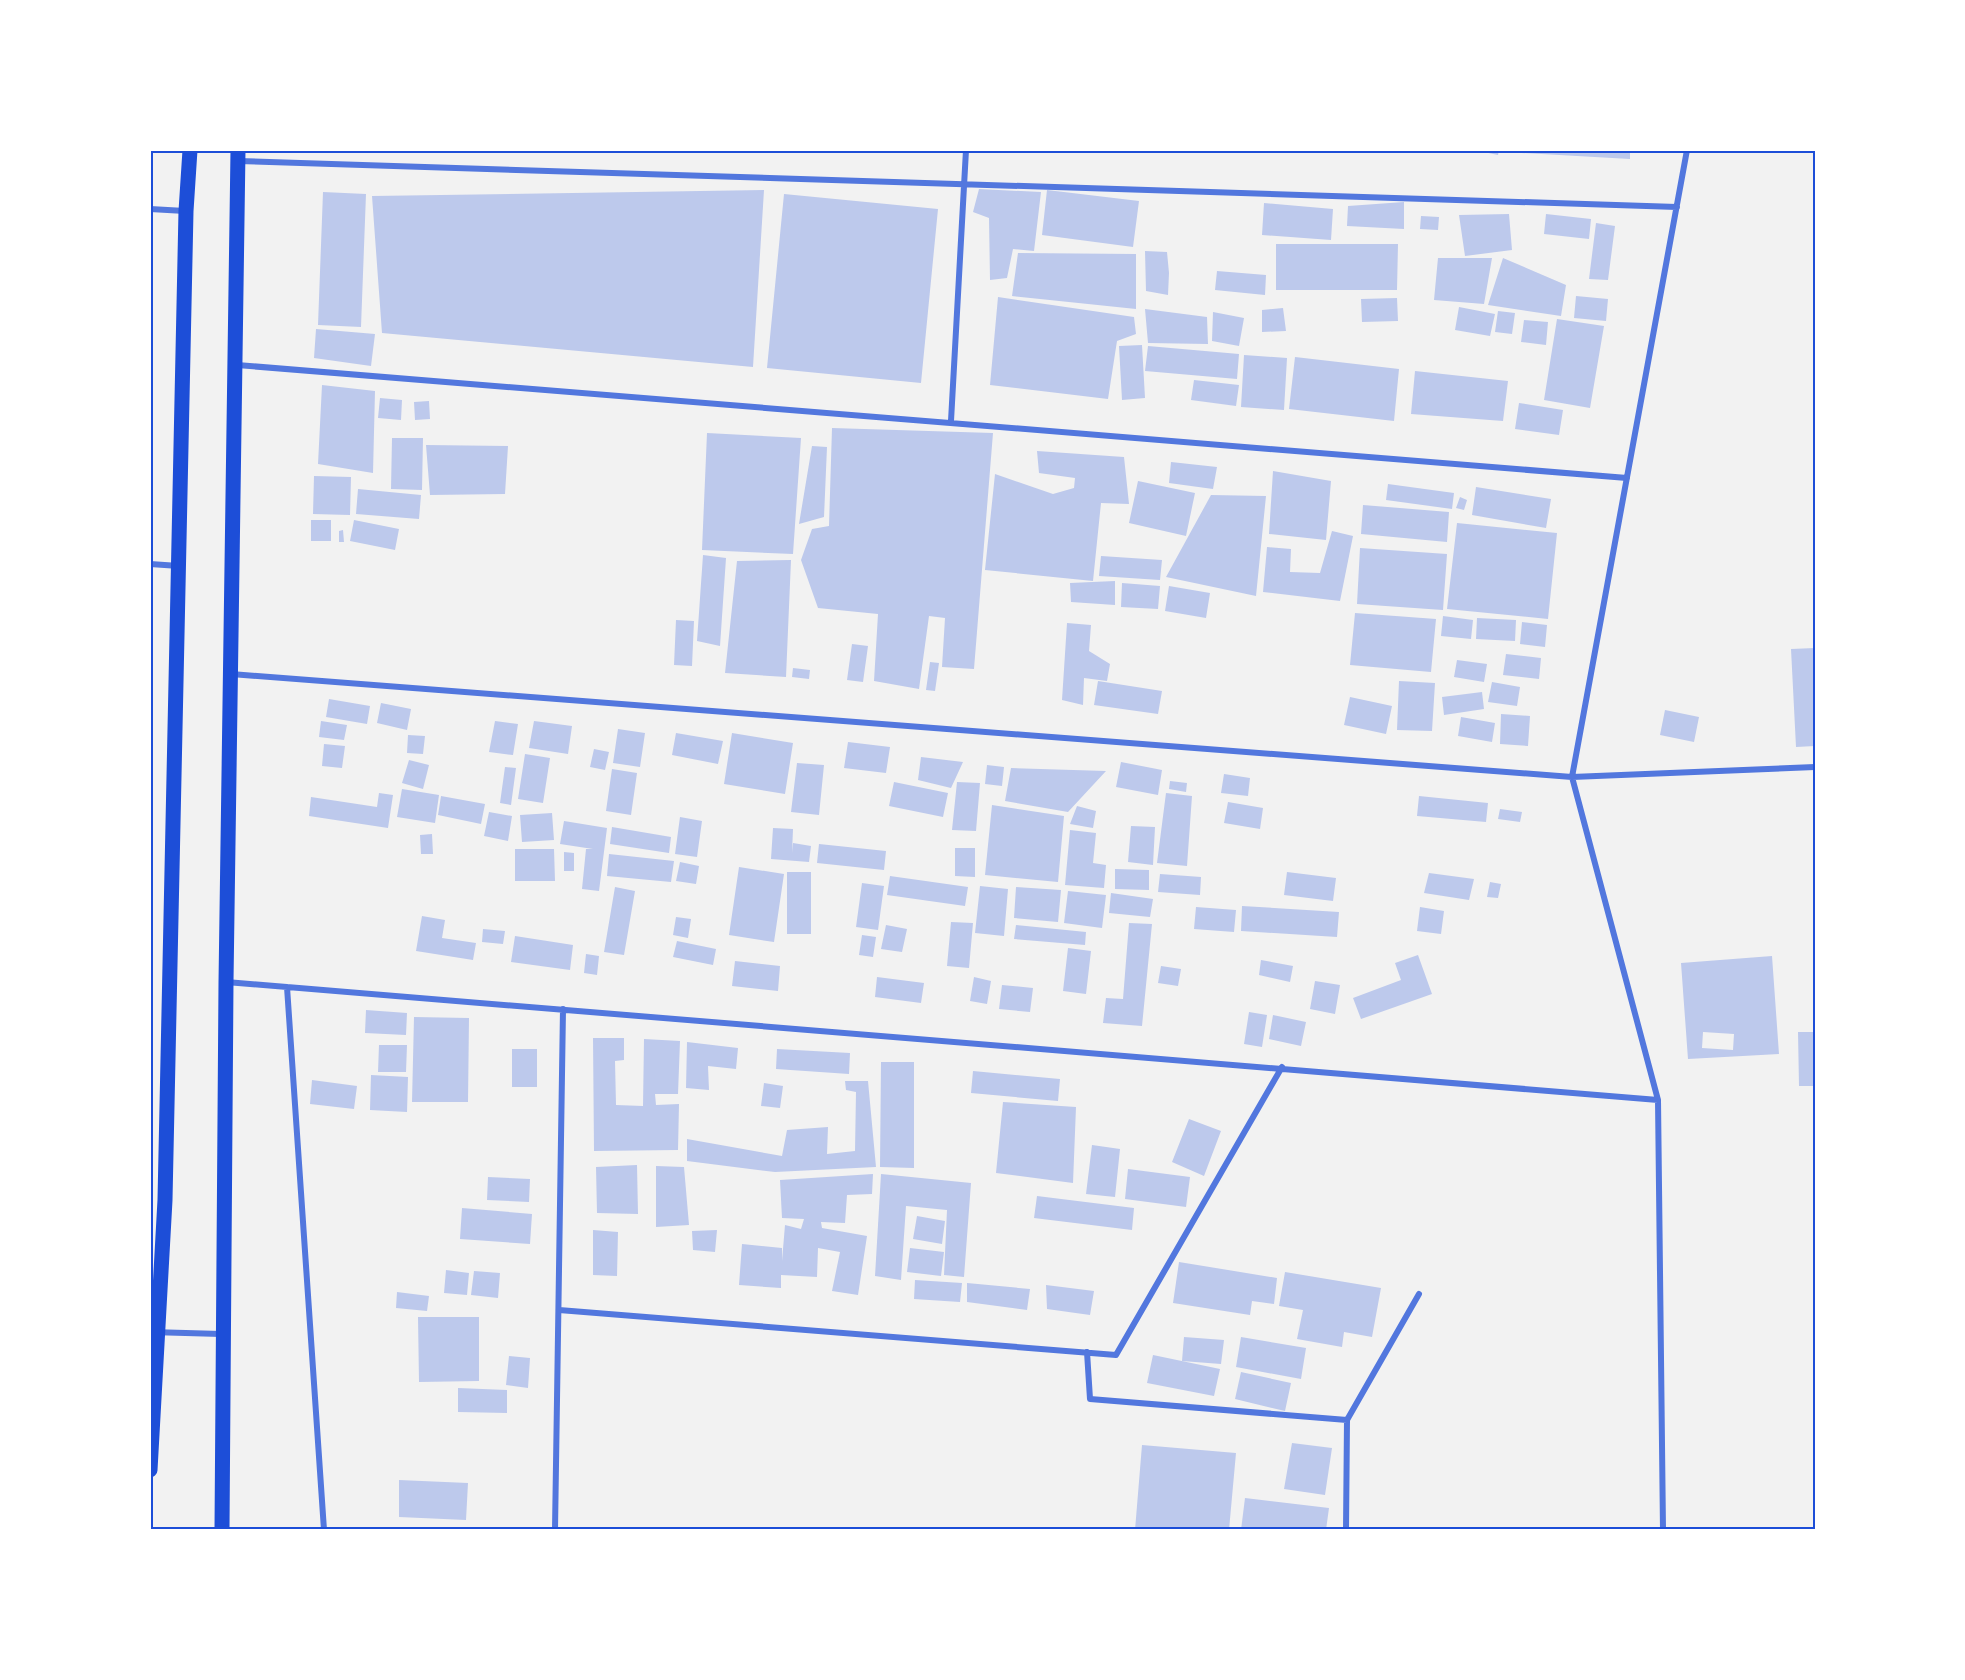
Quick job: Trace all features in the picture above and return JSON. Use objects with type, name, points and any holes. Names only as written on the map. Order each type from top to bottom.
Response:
[{"type":"main road","points":[[150,1470],[153,1332],[165,1200],[186,211],[190,150]]},
{"type":"main road","points":[[222,1530],[226,982],[238,155]]},
{"type":"street","points":[[951,421],[966,150]]},
{"type":"street","points":[[1663,1530],[1658,1100],[1572,777],[1687,150]]},
{"type":"street","points":[[238,155],[1677,207]]},
{"type":"street","points":[[150,209],[186,211]]},
{"type":"street","points":[[235,365],[951,421],[1627,478]]},
{"type":"street","points":[[150,564],[179,566]]},
{"type":"street","points":[[231,674],[1572,777],[1815,767]]},
{"type":"street","points":[[226,982],[1282,1067],[1658,1100]]},
{"type":"street","points":[[287,987],[324,1530]]},
{"type":"street","points":[[555,1530],[564,1010]]},
{"type":"street","points":[[559,1310],[1116,1355],[1282,1067]]},
{"type":"street","points":[[1346,1530],[1347,1420],[1419,1294]]},
{"type":"street","points":[[153,1332],[222,1334]]},
{"type":"street","points":[[1087,1352],[1090,1399],[1347,1420]]},
{"type":"building","points":[[1474,150],[1499,150],[1498,155]]},
{"type":"building","points":[[1505,150],[1630,150],[1630,159],[1504,152]]},
{"type":"building","points":[[979,189],[1041,192],[1034,251],[1013,249],[1007,278],[990,280],[989,218],[973,212]]},
{"type":"building","points":[[764,190],[753,367],[382,333],[372,196]]},
{"type":"building","points":[[1047,190],[1139,201],[1133,247],[1042,235]]},
{"type":"building","points":[[323,192],[366,194],[361,327],[318,325]]},
{"type":"building","points":[[784,194],[938,209],[921,383],[767,368]]},
{"type":"building","points":[[1404,202],[1404,229],[1347,226],[1348,206]]},
{"type":"building","points":[[1264,203],[1333,209],[1331,240],[1262,235]]},
{"type":"building","points":[[1509,214],[1512,250],[1465,256],[1459,215]]},
{"type":"building","points":[[1546,214],[1591,219],[1589,239],[1544,234]]},
{"type":"building","points":[[1421,216],[1439,217],[1438,230],[1420,229]]},
{"type":"building","points":[[1596,223],[1615,226],[1608,280],[1589,279]]},
{"type":"building","points":[[1276,244],[1398,244],[1397,290],[1276,290]]},
{"type":"building","points":[[1145,251],[1167,252],[1168,295],[1146,291]]},
{"type":"building","points":[[1018,253],[1136,254],[1136,309],[1012,296]]},
{"type":"building","points":[[1438,258],[1492,258],[1484,304],[1434,300]]},
{"type":"building","points":[[1503,258],[1566,285],[1561,316],[1488,305]]},
{"type":"building","points":[[1217,271],[1266,275],[1265,295],[1215,290]]},
{"type":"building","points":[[1576,296],[1608,299],[1606,321],[1574,318]]},
{"type":"building","points":[[998,297],[1134,317],[1136,334],[1117,341],[1108,399],[990,385]]},
{"type":"building","points":[[1397,298],[1398,321],[1362,322],[1361,299]]},
{"type":"building","points":[[1459,307],[1495,314],[1490,336],[1455,330]]},
{"type":"building","points":[[1283,308],[1286,331],[1262,332],[1262,310]]},
{"type":"building","points":[[1145,309],[1207,317],[1208,344],[1148,343]]},
{"type":"building","points":[[1498,311],[1515,313],[1512,334],[1495,332]]},
{"type":"building","points":[[1213,312],[1244,318],[1239,346],[1212,341]]},
{"type":"building","points":[[1557,319],[1604,326],[1590,408],[1544,400]]},
{"type":"building","points":[[1524,320],[1548,322],[1546,345],[1521,342]]},
{"type":"building","points":[[316,329],[375,334],[371,366],[314,358]]},
{"type":"building","points":[[1142,345],[1145,398],[1122,400],[1119,346]]},
{"type":"building","points":[[1148,346],[1239,354],[1237,379],[1145,371]]},
{"type":"building","points":[[1244,355],[1287,358],[1284,410],[1241,407]]},
{"type":"building","points":[[1295,357],[1399,369],[1394,421],[1289,409]]},
{"type":"building","points":[[1415,371],[1508,381],[1503,421],[1411,414]]},
{"type":"building","points":[[1194,380],[1239,385],[1236,406],[1191,400]]},
{"type":"building","points":[[322,385],[375,391],[373,473],[318,464]]},
{"type":"building","points":[[380,398],[402,400],[401,420],[378,418]]},
{"type":"building","points":[[429,401],[430,419],[415,420],[414,402]]},
{"type":"building","points":[[1519,403],[1563,410],[1559,435],[1515,429]]},
{"type":"building","points":[[832,428],[993,433],[974,669],[942,667],[945,618],[929,616],[919,689],[874,681],[878,614],[818,608],[801,560],[812,529],[829,526]]},
{"type":"building","points":[[707,433],[801,438],[793,554],[702,550]]},
{"type":"building","points":[[392,438],[423,438],[422,490],[391,489]]},
{"type":"building","points":[[426,445],[508,446],[505,494],[430,495]]},
{"type":"building","points":[[812,446],[827,447],[824,517],[799,524]]},
{"type":"building","points":[[1037,451],[1124,457],[1129,504],[1101,503],[1093,581],[985,570],[995,474],[1053,494],[1074,488],[1075,478],[1039,473]]},
{"type":"building","points":[[1171,462],[1217,467],[1213,489],[1169,483]]},
{"type":"building","points":[[1273,471],[1331,481],[1326,540],[1269,534]]},
{"type":"building","points":[[314,476],[351,477],[350,515],[313,514]]},
{"type":"building","points":[[1138,481],[1195,493],[1186,536],[1129,523]]},
{"type":"building","points":[[1388,484],[1454,493],[1452,509],[1386,500]]},
{"type":"building","points":[[1476,487],[1551,499],[1546,528],[1472,515]]},
{"type":"building","points":[[358,489],[421,495],[419,519],[356,514]]},
{"type":"building","points":[[1211,495],[1266,496],[1256,596],[1166,577]]},
{"type":"building","points":[[1460,497],[1467,500],[1464,510],[1456,508]]},
{"type":"building","points":[[1363,505],[1449,512],[1447,542],[1361,534]]},
{"type":"building","points":[[311,520],[331,520],[331,541],[311,541]]},
{"type":"building","points":[[354,520],[399,529],[395,550],[350,541]]},
{"type":"building","points":[[1457,523],[1557,533],[1548,619],[1447,609]]},
{"type":"building","points":[[343,530],[344,542],[339,542],[339,531]]},
{"type":"building","points":[[1332,531],[1353,536],[1340,601],[1263,592],[1267,547],[1291,549],[1290,572],[1320,573]]},
{"type":"building","points":[[1360,548],[1447,554],[1443,610],[1357,604]]},
{"type":"building","points":[[703,555],[726,558],[720,646],[697,641]]},
{"type":"building","points":[[1101,556],[1162,560],[1160,580],[1099,576]]},
{"type":"building","points":[[791,560],[786,677],[725,673],[737,561]]},
{"type":"building","points":[[1115,581],[1115,605],[1071,602],[1070,583]]},
{"type":"building","points":[[1122,583],[1160,586],[1158,609],[1121,607]]},
{"type":"building","points":[[1169,586],[1210,593],[1206,618],[1165,611]]},
{"type":"building","points":[[1355,613],[1436,619],[1431,672],[1350,665]]},
{"type":"building","points":[[1443,616],[1473,620],[1471,639],[1441,636]]},
{"type":"building","points":[[1477,618],[1516,620],[1515,641],[1476,639]]},
{"type":"building","points":[[676,620],[694,621],[692,666],[674,665]]},
{"type":"building","points":[[1522,622],[1547,625],[1545,647],[1520,644]]},
{"type":"building","points":[[1067,623],[1091,625],[1089,651],[1110,664],[1107,681],[1084,678],[1083,705],[1062,700]]},
{"type":"building","points":[[852,644],[868,646],[863,682],[847,680]]},
{"type":"building","points":[[1815,648],[1815,746],[1796,747],[1791,649]]},
{"type":"building","points":[[1506,654],[1541,658],[1539,679],[1503,675]]},
{"type":"building","points":[[1457,660],[1487,664],[1484,682],[1454,677]]},
{"type":"building","points":[[930,662],[939,663],[935,691],[926,690]]},
{"type":"building","points":[[793,668],[810,670],[809,679],[792,677]]},
{"type":"building","points":[[1098,681],[1162,691],[1158,714],[1094,705]]},
{"type":"building","points":[[1399,681],[1435,683],[1432,731],[1397,730]]},
{"type":"building","points":[[1492,682],[1520,687],[1517,706],[1488,702]]},
{"type":"building","points":[[1482,692],[1484,709],[1444,715],[1442,697]]},
{"type":"building","points":[[1350,697],[1392,706],[1386,734],[1344,725]]},
{"type":"building","points":[[329,699],[370,706],[367,724],[326,717]]},
{"type":"building","points":[[381,703],[411,709],[407,730],[377,723]]},
{"type":"building","points":[[1665,710],[1699,717],[1694,742],[1660,735]]},
{"type":"building","points":[[1501,714],[1530,716],[1528,746],[1500,744]]},
{"type":"building","points":[[1461,717],[1495,723],[1492,742],[1458,736]]},
{"type":"building","points":[[321,721],[347,725],[344,740],[319,737]]},
{"type":"building","points":[[495,721],[518,724],[513,755],[489,752]]},
{"type":"building","points":[[534,721],[572,726],[568,754],[529,748]]},
{"type":"building","points":[[618,729],[645,733],[640,767],[613,763]]},
{"type":"building","points":[[676,733],[723,741],[718,764],[672,755]]},
{"type":"building","points":[[732,733],[793,743],[785,794],[724,784]]},
{"type":"building","points":[[408,735],[425,736],[423,754],[407,753]]},
{"type":"building","points":[[848,742],[890,747],[886,773],[844,768]]},
{"type":"building","points":[[324,744],[345,746],[342,768],[322,766]]},
{"type":"building","points":[[594,749],[609,752],[605,770],[590,767]]},
{"type":"building","points":[[525,754],[550,758],[543,803],[518,799]]},
{"type":"building","points":[[921,757],[963,762],[951,788],[918,780]]},
{"type":"building","points":[[409,760],[429,765],[423,789],[402,783]]},
{"type":"building","points":[[1121,762],[1162,770],[1158,795],[1116,787]]},
{"type":"building","points":[[797,763],[824,765],[819,815],[791,812]]},
{"type":"building","points":[[987,765],[1004,767],[1002,786],[985,784]]},
{"type":"building","points":[[505,767],[516,768],[511,805],[500,803]]},
{"type":"building","points":[[1011,768],[1106,771],[1068,812],[1005,801]]},
{"type":"building","points":[[612,769],[637,773],[631,815],[606,811]]},
{"type":"building","points":[[1224,774],[1250,778],[1248,796],[1221,793]]},
{"type":"building","points":[[1170,781],[1187,783],[1186,792],[1169,789]]},
{"type":"building","points":[[894,782],[948,793],[943,817],[889,806]]},
{"type":"building","points":[[957,782],[980,783],[976,831],[952,830]]},
{"type":"building","points":[[402,789],[439,795],[435,823],[397,817]]},
{"type":"building","points":[[379,793],[393,795],[388,828],[309,816],[311,797],[377,807]]},
{"type":"building","points":[[1166,793],[1192,796],[1187,866],[1157,863]]},
{"type":"building","points":[[441,796],[485,804],[481,824],[438,815]]},
{"type":"building","points":[[1419,796],[1488,803],[1486,822],[1417,816]]},
{"type":"building","points":[[1228,802],[1263,808],[1260,829],[1224,823]]},
{"type":"building","points":[[992,805],[1064,816],[1058,882],[985,875]]},
{"type":"building","points":[[1077,806],[1096,811],[1093,828],[1070,824]]},
{"type":"building","points":[[1500,809],[1522,812],[1520,822],[1498,819]]},
{"type":"building","points":[[489,812],[512,816],[508,841],[484,836]]},
{"type":"building","points":[[552,813],[554,840],[522,842],[520,815]]},
{"type":"building","points":[[680,817],[702,821],[697,857],[675,854]]},
{"type":"building","points":[[564,821],[607,828],[599,891],[582,889],[586,849],[593,849],[560,844]]},
{"type":"building","points":[[1131,826],[1155,827],[1153,865],[1128,862]]},
{"type":"building","points":[[612,827],[671,837],[669,853],[610,844]]},
{"type":"building","points":[[773,828],[793,829],[792,853],[793,843],[811,846],[809,862],[771,859]]},
{"type":"building","points":[[1070,830],[1096,833],[1093,863],[1106,865],[1104,888],[1065,885]]},
{"type":"building","points":[[432,834],[433,854],[421,854],[420,835]]},
{"type":"building","points":[[819,844],[886,851],[884,870],[817,863]]},
{"type":"building","points":[[955,848],[975,848],[975,877],[955,876]]},
{"type":"building","points":[[515,849],[554,849],[555,881],[515,881]]},
{"type":"building","points":[[564,852],[574,853],[574,871],[564,871]]},
{"type":"building","points":[[609,854],[674,861],[671,882],[607,876]]},
{"type":"building","points":[[680,862],[699,866],[696,884],[676,881]]},
{"type":"building","points":[[739,867],[784,874],[774,942],[729,935]]},
{"type":"building","points":[[1115,869],[1149,870],[1149,890],[1115,889]]},
{"type":"building","points":[[787,872],[811,872],[811,934],[787,934]]},
{"type":"building","points":[[1287,872],[1336,878],[1333,901],[1284,895]]},
{"type":"building","points":[[1429,873],[1474,879],[1469,900],[1424,893]]},
{"type":"building","points":[[1160,874],[1201,877],[1200,895],[1158,892]]},
{"type":"building","points":[[890,876],[968,887],[965,906],[887,895]]},
{"type":"building","points":[[1490,882],[1501,884],[1498,898],[1487,897]]},
{"type":"building","points":[[862,883],[884,886],[878,930],[856,927]]},
{"type":"building","points":[[980,886],[1008,889],[1004,936],[975,933]]},
{"type":"building","points":[[615,887],[635,891],[624,955],[604,952]]},
{"type":"building","points":[[1016,887],[1061,890],[1058,922],[1014,918]]},
{"type":"building","points":[[1068,891],[1106,895],[1102,928],[1064,923]]},
{"type":"building","points":[[1111,893],[1153,899],[1150,917],[1109,913]]},
{"type":"building","points":[[1242,906],[1339,912],[1337,937],[1241,931]]},
{"type":"building","points":[[1196,907],[1236,910],[1234,932],[1194,929]]},
{"type":"building","points":[[1420,907],[1444,911],[1441,934],[1417,931]]},
{"type":"building","points":[[422,916],[445,920],[442,938],[476,943],[473,960],[416,951]]},
{"type":"building","points":[[676,917],[691,919],[688,938],[673,935]]},
{"type":"building","points":[[951,922],[973,923],[969,968],[947,966]]},
{"type":"building","points":[[1129,923],[1152,924],[1142,1026],[1103,1023],[1106,998],[1123,999]]},
{"type":"building","points":[[886,925],[907,929],[902,952],[881,949]]},
{"type":"building","points":[[1016,925],[1086,932],[1085,945],[1014,939]]},
{"type":"building","points":[[483,929],[505,931],[503,944],[482,942]]},
{"type":"building","points":[[862,935],[876,937],[873,957],[859,955]]},
{"type":"building","points":[[515,936],[573,945],[570,970],[511,962]]},
{"type":"building","points":[[677,941],[716,949],[713,965],[673,957]]},
{"type":"building","points":[[1068,948],[1091,951],[1086,994],[1063,991]]},
{"type":"building","points":[[586,954],[599,956],[597,975],[584,973]]},
{"type":"building","points":[[1418,955],[1432,994],[1361,1019],[1353,998],[1401,980],[1395,963]]},
{"type":"building","points":[[1772,956],[1779,1054],[1688,1059],[1681,963]],"holes":[[[1703,1032],[1734,1034],[1733,1050],[1702,1048]]]},
{"type":"building","points":[[1261,960],[1293,966],[1290,982],[1259,975]]},
{"type":"building","points":[[735,961],[780,966],[778,991],[732,986]]},
{"type":"building","points":[[1161,966],[1181,969],[1178,986],[1158,983]]},
{"type":"building","points":[[877,977],[924,983],[921,1003],[875,997]]},
{"type":"building","points":[[974,977],[991,981],[987,1004],[970,1001]]},
{"type":"building","points":[[1315,981],[1340,985],[1335,1014],[1310,1009]]},
{"type":"building","points":[[1002,985],[1033,988],[1030,1012],[999,1009]]},
{"type":"building","points":[[366,1010],[407,1013],[406,1035],[365,1033]]},
{"type":"building","points":[[1249,1012],[1267,1015],[1262,1047],[1244,1044]]},
{"type":"building","points":[[1273,1015],[1306,1022],[1301,1046],[1269,1039]]},
{"type":"building","points":[[414,1017],[469,1018],[468,1102],[412,1102]]},
{"type":"building","points":[[1798,1032],[1815,1032],[1815,1086],[1799,1086]]},
{"type":"building","points":[[593,1038],[624,1038],[624,1060],[615,1061],[616,1105],[643,1106],[644,1039],[680,1041],[678,1094],[655,1094],[656,1105],[679,1104],[678,1150],[594,1151]]},
{"type":"building","points":[[687,1042],[738,1048],[736,1069],[708,1066],[709,1090],[686,1088]]},
{"type":"building","points":[[379,1045],[407,1045],[406,1072],[378,1072]]},
{"type":"building","points":[[512,1049],[537,1049],[537,1087],[512,1087]]},
{"type":"building","points":[[777,1049],[850,1053],[849,1074],[776,1069]]},
{"type":"building","points":[[881,1062],[914,1062],[914,1168],[880,1167]]},
{"type":"building","points":[[973,1071],[1060,1079],[1058,1101],[971,1093]]},
{"type":"building","points":[[371,1075],[408,1077],[407,1112],[370,1110]]},
{"type":"building","points":[[312,1080],[357,1086],[354,1109],[310,1104]]},
{"type":"building","points":[[845,1081],[868,1081],[876,1167],[775,1172],[687,1161],[687,1139],[782,1156],[787,1130],[828,1127],[827,1154],[855,1151],[856,1092],[846,1090]]},
{"type":"building","points":[[764,1083],[783,1086],[780,1108],[761,1106]]},
{"type":"building","points":[[1003,1102],[1076,1107],[1073,1183],[996,1173]]},
{"type":"building","points":[[1189,1119],[1221,1131],[1204,1176],[1172,1162]]},
{"type":"building","points":[[1092,1145],[1120,1149],[1115,1197],[1086,1194]]},
{"type":"building","points":[[637,1165],[638,1214],[597,1213],[596,1167]]},
{"type":"building","points":[[656,1166],[684,1167],[689,1225],[656,1227]]},
{"type":"building","points":[[1128,1169],[1190,1177],[1186,1207],[1125,1199]]},
{"type":"building","points":[[873,1174],[872,1194],[847,1195],[845,1223],[821,1222],[822,1228],[867,1236],[858,1295],[832,1291],[840,1252],[818,1248],[817,1277],[781,1275],[781,1288],[739,1285],[742,1244],[782,1248],[782,1261],[785,1225],[801,1229],[804,1219],[782,1218],[780,1180]]},
{"type":"building","points":[[881,1174],[971,1183],[964,1277],[944,1275],[947,1210],[906,1206],[901,1280],[875,1276]]},
{"type":"building","points":[[488,1177],[530,1179],[529,1202],[487,1200]]},
{"type":"building","points":[[1037,1196],[1134,1208],[1132,1230],[1034,1218]]},
{"type":"building","points":[[462,1208],[532,1214],[530,1244],[460,1239]]},
{"type":"building","points":[[917,1216],[945,1221],[942,1244],[913,1239]]},
{"type":"building","points":[[593,1230],[618,1232],[617,1276],[593,1275]]},
{"type":"building","points":[[717,1230],[715,1252],[693,1250],[692,1231]]},
{"type":"building","points":[[910,1248],[944,1252],[941,1276],[907,1272]]},
{"type":"building","points":[[1179,1262],[1277,1278],[1274,1304],[1252,1301],[1250,1315],[1173,1303]]},
{"type":"building","points":[[446,1270],[469,1273],[467,1295],[444,1293]]},
{"type":"building","points":[[474,1271],[500,1273],[498,1298],[471,1295]]},
{"type":"building","points":[[1285,1272],[1381,1288],[1372,1337],[1344,1332],[1342,1347],[1297,1339],[1303,1310],[1279,1306]]},
{"type":"building","points":[[915,1280],[962,1283],[960,1302],[914,1299]]},
{"type":"building","points":[[967,1283],[1030,1289],[1027,1310],[967,1302]]},
{"type":"building","points":[[1046,1285],[1094,1291],[1090,1315],[1047,1309]]},
{"type":"building","points":[[397,1292],[429,1296],[427,1311],[396,1308]]},
{"type":"building","points":[[418,1317],[479,1317],[479,1381],[419,1382]]},
{"type":"building","points":[[1184,1337],[1224,1340],[1221,1364],[1182,1361]]},
{"type":"building","points":[[1241,1337],[1306,1348],[1301,1379],[1236,1367]]},
{"type":"building","points":[[1153,1355],[1220,1369],[1214,1396],[1147,1383]]},
{"type":"building","points":[[509,1356],[530,1358],[528,1388],[506,1385]]},
{"type":"building","points":[[1241,1372],[1291,1383],[1285,1411],[1235,1399]]},
{"type":"building","points":[[458,1388],[507,1390],[507,1413],[458,1412]]},
{"type":"building","points":[[1292,1443],[1332,1448],[1325,1495],[1284,1489]]},
{"type":"building","points":[[1142,1445],[1236,1453],[1229,1530],[1135,1530]]},
{"type":"building","points":[[399,1480],[468,1483],[466,1520],[399,1517]]},
{"type":"building","points":[[1245,1498],[1329,1508],[1326,1530],[1241,1530]]}]
